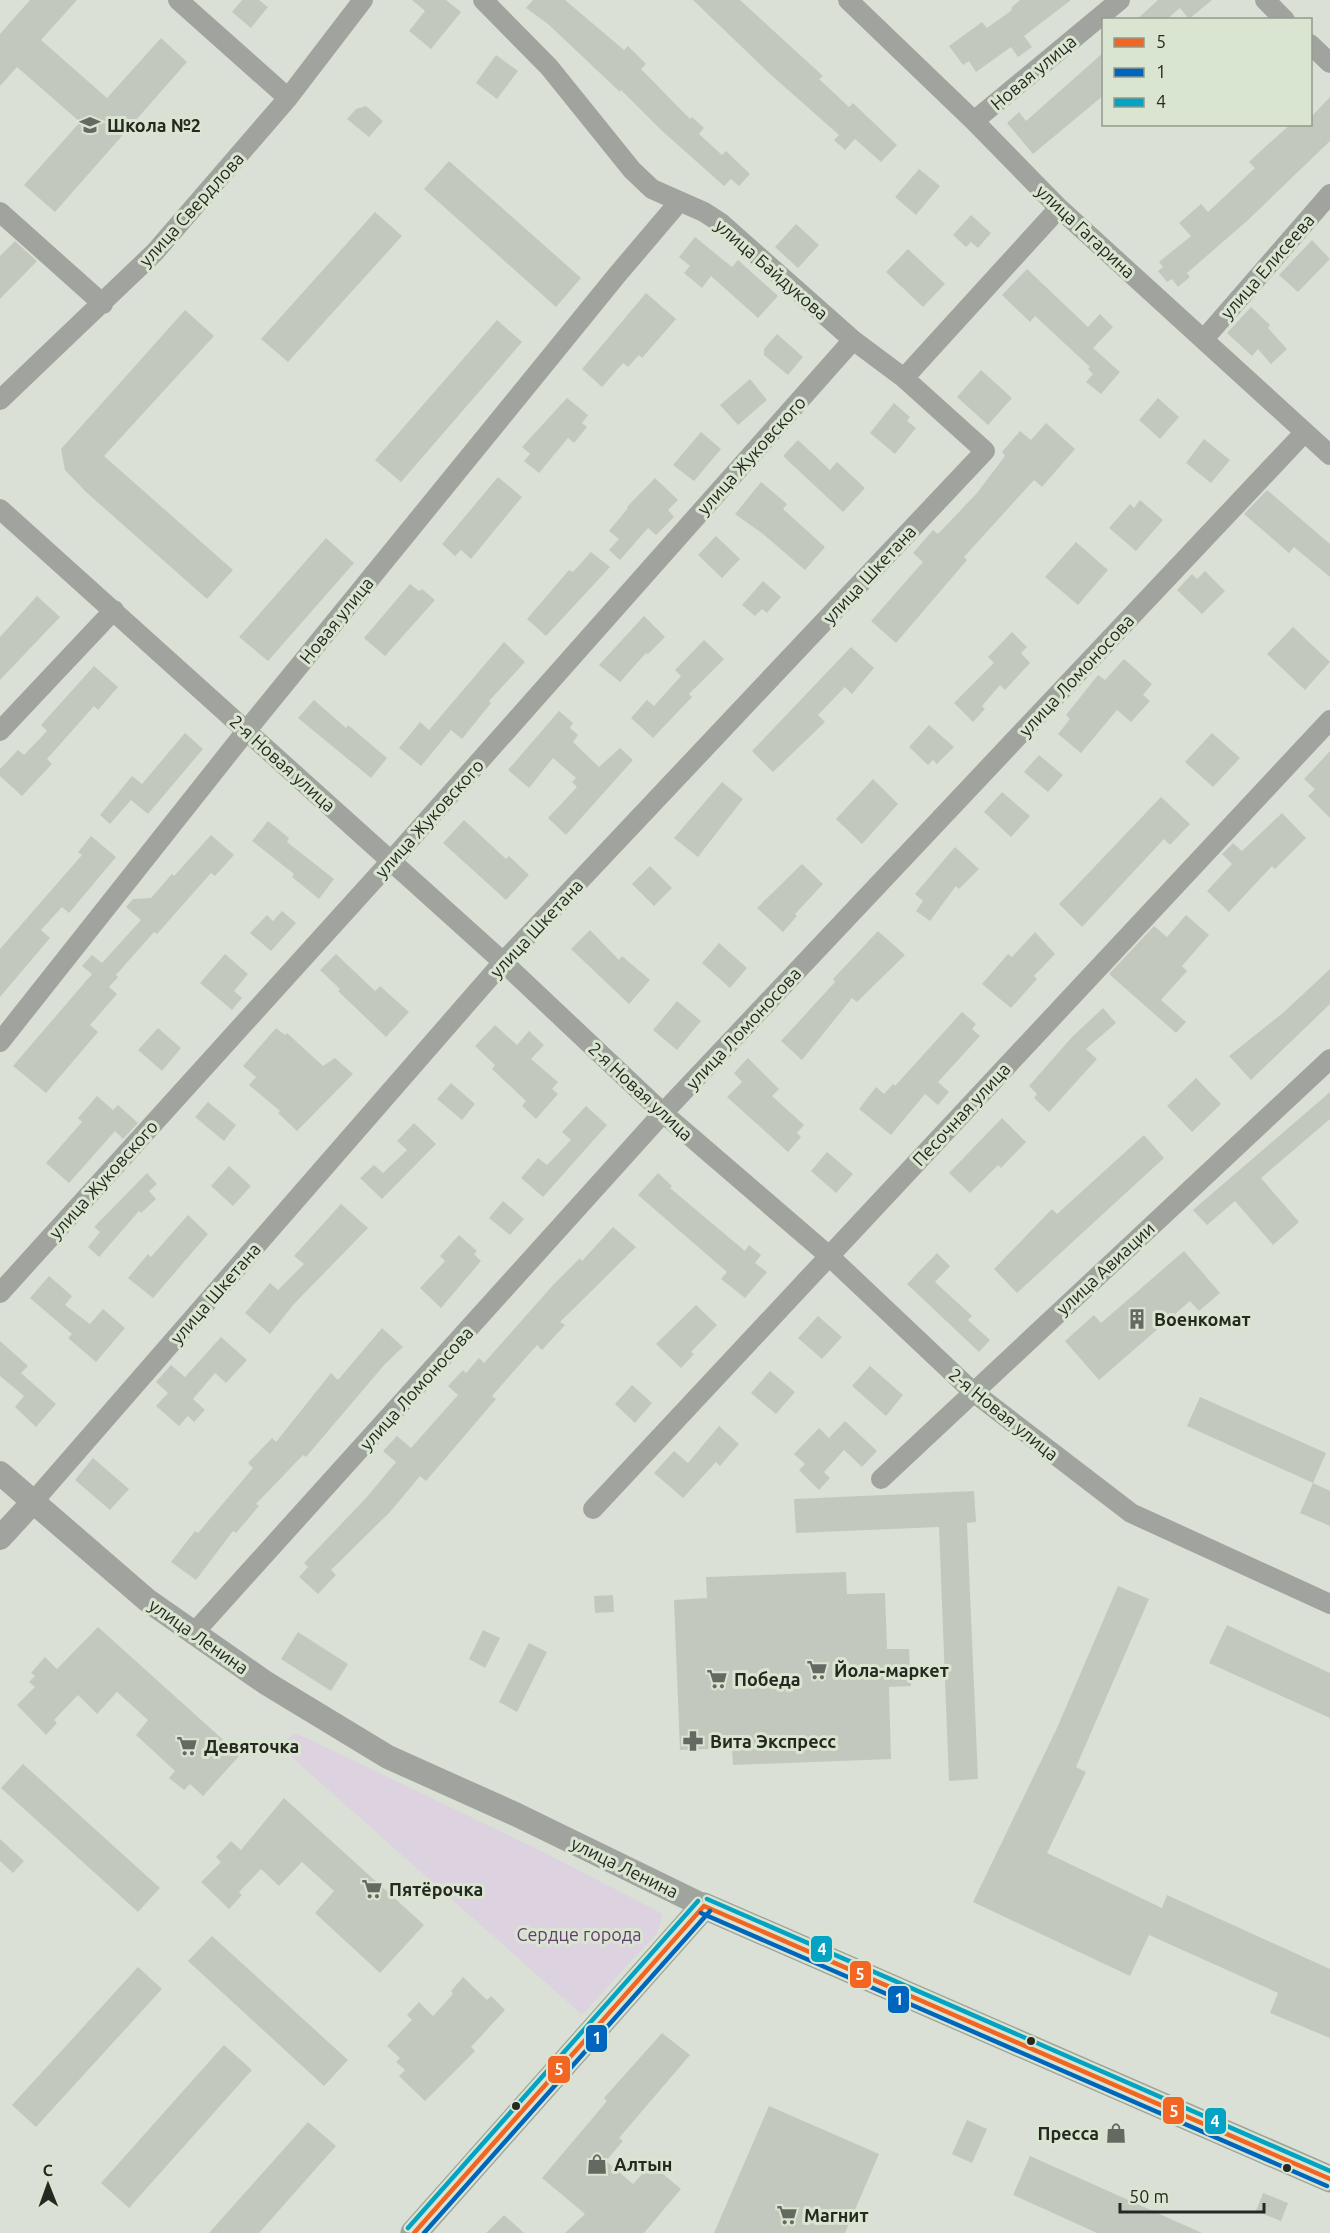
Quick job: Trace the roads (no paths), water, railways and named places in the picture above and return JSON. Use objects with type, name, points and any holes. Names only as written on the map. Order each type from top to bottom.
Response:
[{"type":"main road","name":"улица Ленина","points":[[704,1906],[1330,2179]]},
{"type":"main road","points":[[414,2233],[704,1906]]},
{"type":"street","points":[[177,0],[288,98]]},
{"type":"street","name":"улица Свердлова","points":[[0,400],[155,252],[288,98],[363,0]]},
{"type":"street","name":"улица Байдукова","points":[[483,0],[549,67],[632,170],[652,189],[704,212],[721,223],[854,340],[904,378]]},
{"type":"street","name":"улица Гагарина","points":[[848,0],[974,121],[1059,208],[1204,339],[1304,434],[1330,455]]},
{"type":"street","name":"Новая улица","points":[[974,121],[1120,0]]},
{"type":"street","points":[[1265,0],[1283,18]]},
{"type":"street","points":[[1312,45],[1330,63]]},
{"type":"street","name":"улица Елисеева","points":[[1204,339],[1330,194]]},
{"type":"street","name":"Новая улица","points":[[0,1042],[247,730],[602,293],[679,202]]},
{"type":"street","points":[[904,378],[1059,208]]},
{"type":"street","points":[[0,212],[103,304]]},
{"type":"street","name":"улица Жуковского","points":[[0,1293],[391,861],[854,340]]},
{"type":"street","name":"улица Шкетана","points":[[33,1502],[503,962],[985,451],[904,378]]},
{"type":"street","name":"улица Ломоносова","points":[[194,1634],[663,1113],[1304,434]]},
{"type":"street","name":"2-я Новая улица","points":[[0,509],[503,962],[663,1113],[828,1256],[972,1391],[1131,1513],[1330,1604]]},
{"type":"street","points":[[0,731],[114,610]]},
{"type":"street","name":"Песочная улица","points":[[593,1509],[1330,720]]},
{"type":"street","name":"улица Авиации","points":[[880,1479],[1330,1059]]},
{"type":"street","name":"улица Ленина","points":[[0,1473],[110,1570],[194,1634],[266,1683],[388,1757],[526,1819],[704,1906]]},
{"type":"street","points":[[0,1538],[33,1502]]},
{"type":"place","name":"Школа №2","points":[[90,125]]},
{"type":"place","name":"Военкомат","points":[[1137,1319]]},
{"type":"place","name":"Йола-маркет","points":[[817,1670]]},
{"type":"place","name":"Победа","points":[[717,1679]]},
{"type":"place","name":"Вита Экспресс","points":[[693,1741]]},
{"type":"place","name":"Девяточка","points":[[187,1746]]},
{"type":"place","name":"Пятёрочка","points":[[372,1889]]},
{"type":"place","name":"Пресса","points":[[1116,2133]]},
{"type":"place","name":"Алтын","points":[[597,2164]]},
{"type":"place","name":"Магнит","points":[[787,2215]]},
{"type":"park label","name":"Сердце города","points":[[579,1934]]}]
